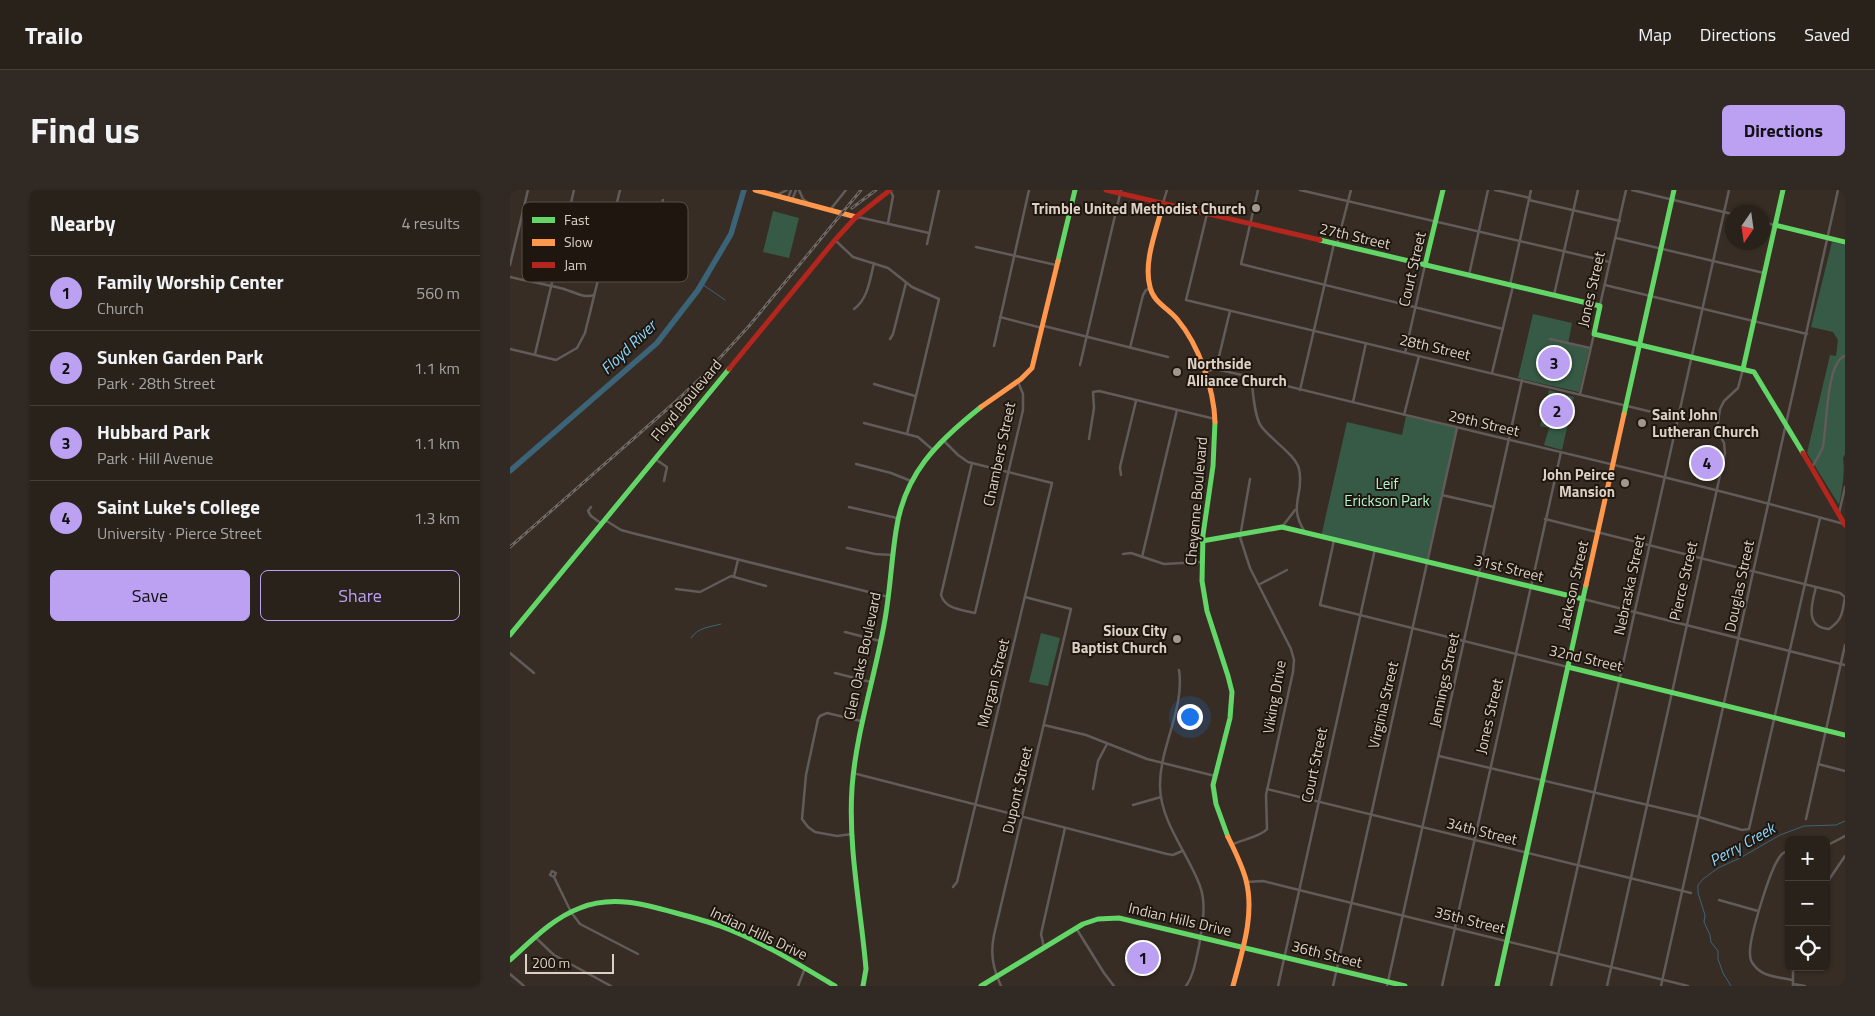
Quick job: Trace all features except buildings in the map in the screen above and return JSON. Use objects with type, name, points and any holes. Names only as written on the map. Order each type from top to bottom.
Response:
[{"type":"main road","points":[[755,190],[856,217]]},
{"type":"main road","name":"Floyd Boulevard","points":[[510,635],[835,240],[856,217],[890,190]]},
{"type":"main road","name":"Chambers Street","points":[[1018,382],[1032,368],[1075,190]]},
{"type":"main road","name":"27th Street","points":[[1106,190],[1600,306]]},
{"type":"main road","name":"Court Street","points":[[1425,265],[1442,190]]},
{"type":"main road","name":"Jackson Street","points":[[1497,986],[1638,344],[1674,190]]},
{"type":"main road","name":"Pierce Street","points":[[1743,369],[1783,190]]},
{"type":"main road","points":[[1150,288],[1149,269],[1163,204]]},
{"type":"main road","points":[[1775,225],[1845,242]]},
{"type":"main road","name":"Cheyenne Boulevard","points":[[1150,288],[1158,301],[1176,318],[1186,331],[1205,372],[1212,393],[1215,419],[1213,468],[1202,541],[1203,596],[1232,689],[1231,708],[1213,790],[1220,819],[1246,882],[1248,912],[1233,986]]},
{"type":"main road","name":"Jones Street","points":[[1594,334],[1600,306]]},
{"type":"main road","points":[[1594,334],[1743,369],[1757,375],[1845,524]]},
{"type":"main road","name":"Glen Oaks Boulevard","points":[[864,986],[866,969],[852,834],[854,773],[861,721],[889,597],[899,507],[911,480],[933,450],[989,400],[1018,382]]},
{"type":"main road","points":[[1202,541],[1282,527]]},
{"type":"main road","name":"31st Street","points":[[1282,527],[1583,599]]},
{"type":"main road","name":"32nd Street","points":[[1568,667],[1845,735]]},
{"type":"main road","name":"Indian Hills Drive","points":[[510,960],[570,912],[591,903],[623,900],[648,905],[719,926],[805,968],[835,986]]},
{"type":"main road","name":"Indian Hills Drive","points":[[981,986],[1076,928],[1098,919],[1119,918],[1242,947]]},
{"type":"main road","name":"36th Street","points":[[1242,947],[1336,969],[1388,984],[1405,986]]},
{"type":"street","points":[[775,196],[787,190]]},
{"type":"street","points":[[790,200],[791,190]]},
{"type":"street","points":[[790,200],[797,190],[810,205]]},
{"type":"street","points":[[830,210],[846,190]]},
{"type":"street","points":[[888,223],[893,196],[890,190]]},
{"type":"street","points":[[927,244],[939,190]]},
{"type":"street","points":[[994,346],[1029,190]]},
{"type":"street","points":[[1163,204],[1167,190]]},
{"type":"street","points":[[1258,190],[1241,264],[1503,329]]},
{"type":"street","points":[[1300,190],[1610,262]]},
{"type":"street","points":[[1300,390],[1324,286],[1351,190]]},
{"type":"street","points":[[1469,275],[1488,190]]},
{"type":"street","points":[[1495,190],[1620,221]]},
{"type":"street","points":[[1492,373],[1503,329],[1531,190]]},
{"type":"street","points":[[1554,295],[1578,190]]},
{"type":"street","name":"Jones Street","points":[[1600,306],[1626,190]]},
{"type":"street","points":[[1632,190],[1724,212]]},
{"type":"street","name":"Nebraska Street","points":[[1551,986],[1729,190]]},
{"type":"street","name":"Douglas Street","points":[[1661,986],[1838,190]]},
{"type":"street","points":[[1080,365],[1120,192]]},
{"type":"street","points":[[510,265],[522,214]]},
{"type":"street","name":"28th Street","points":[[1207,214],[1186,300],[1678,418]]},
{"type":"street","points":[[856,217],[929,233]]},
{"type":"street","points":[[1770,224],[1775,225]]},
{"type":"street","points":[[1616,238],[1764,273]]},
{"type":"street","points":[[835,240],[848,255],[892,270],[906,283],[939,299],[907,434]]},
{"type":"street","points":[[976,247],[1058,266]]},
{"type":"street","points":[[854,309],[859,306],[866,294],[874,263]]},
{"type":"street","name":"Court Street","points":[[1405,353],[1425,265]]},
{"type":"street","points":[[533,282],[562,288],[577,294],[594,295]]},
{"type":"street","points":[[535,354],[552,282]]},
{"type":"street","points":[[510,349],[556,360],[577,348],[585,333],[597,282]]},
{"type":"street","points":[[890,339],[893,334],[906,283]]},
{"type":"street","points":[[1605,285],[1807,334]]},
{"type":"street","points":[[1130,348],[1143,295],[1150,288]]},
{"type":"street","points":[[1216,369],[1230,311]]},
{"type":"street","points":[[1000,317],[1168,357]]},
{"type":"street","name":"Jones Street","points":[[1580,394],[1594,334]]},
{"type":"street","points":[[1550,339],[1590,348]]},
{"type":"street","points":[[1352,403],[1366,343]]},
{"type":"street","points":[[1404,415],[1419,356]]},
{"type":"street","points":[[1812,467],[1822,448],[1828,398],[1836,365],[1840,358],[1845,356]]},
{"type":"street","name":"29th Street","points":[[1205,372],[1216,369],[1251,377],[1508,441],[1561,452],[1845,524]]},
{"type":"street","name":"Pierce Street","points":[[1607,986],[1725,448],[1717,429],[1720,409],[1724,401],[1738,388],[1743,369]]},
{"type":"street","points":[[1251,377],[1260,425],[1299,466],[1300,485],[1296,509],[1299,523],[1306,532]]},
{"type":"street","name":"Jennings Street","points":[[1388,984],[1522,380]]},
{"type":"street","name":"Chambers Street","points":[[972,463],[941,595],[949,606],[975,613],[1024,403],[1023,394],[1018,382]]},
{"type":"street","points":[[874,384],[915,396]]},
{"type":"street","points":[[1089,439],[1094,408],[1092,392],[1098,391],[1215,419]]},
{"type":"street","points":[[1121,475],[1120,467],[1136,400]]},
{"type":"street","points":[[1142,557],[1178,410]]},
{"type":"street","points":[[864,423],[918,437],[933,450]]},
{"type":"street","name":"Virginia Street","points":[[1333,986],[1457,428]]},
{"type":"street","points":[[944,440],[962,459],[1008,472]]},
{"type":"street","name":"Jones Street","points":[[1442,986],[1561,452]]},
{"type":"street","points":[[654,458],[667,468],[664,481]]},
{"type":"street","points":[[856,464],[911,480]]},
{"type":"street","name":"Morgan Street","points":[[953,887],[957,882],[1052,483],[1008,472]]},
{"type":"street","name":"Viking Drive","points":[[1230,845],[1265,832],[1268,824],[1267,789],[1294,660],[1292,649],[1248,562],[1239,534],[1250,479]]},
{"type":"street","points":[[1838,513],[1845,487]]},
{"type":"street","points":[[1442,495],[1494,508]]},
{"type":"street","points":[[591,507],[588,511],[591,516],[621,530],[889,597]]},
{"type":"street","points":[[849,507],[897,518]]},
{"type":"street","points":[[1282,527],[1296,509]]},
{"type":"street","points":[[1439,756],[1699,817],[1742,830],[1749,829],[1776,718],[1820,518]]},
{"type":"street","points":[[1545,519],[1840,593],[1845,597],[1838,622],[1829,628],[1819,626],[1812,618],[1810,611],[1816,587]]},
{"type":"street","name":"32nd Street","points":[[1334,540],[1320,605],[1568,667]]},
{"type":"street","points":[[846,548],[874,554],[893,555]]},
{"type":"street","name":"Court Street","points":[[1278,986],[1375,549]]},
{"type":"street","points":[[1124,554],[1131,553],[1164,564],[1201,562]]},
{"type":"street","points":[[734,576],[738,560]]},
{"type":"street","points":[[1259,584],[1288,570]]},
{"type":"street","points":[[676,589],[700,592],[731,576],[766,586]]},
{"type":"street","name":"Dupont Street","points":[[1001,986],[996,976],[992,959],[992,945],[1071,609],[1025,597]]},
{"type":"street","name":"31st Street","points":[[1583,599],[1845,665]]},
{"type":"street","points":[[845,632],[880,641]]},
{"type":"street","points":[[1806,819],[1845,645]]},
{"type":"street","points":[[510,653],[534,673]]},
{"type":"street","points":[[1180,670],[1178,700],[1160,785],[1161,797],[1169,822],[1200,886],[1204,903],[1193,973],[1186,986]]},
{"type":"street","points":[[835,673],[871,682]]},
{"type":"street","points":[[852,834],[836,836],[815,832],[804,823],[802,815],[806,775],[818,719],[826,713],[861,721]]},
{"type":"street","points":[[1044,725],[1086,735],[1125,752],[1163,764],[1215,776]]},
{"type":"street","points":[[1093,789],[1098,761],[1107,744]]},
{"type":"street","points":[[1818,764],[1845,771]]},
{"type":"street","points":[[854,773],[1167,854],[1173,855],[1182,851]]},
{"type":"street","name":"34th Street","points":[[1267,789],[1691,893]]},
{"type":"street","points":[[1133,805],[1161,797]]},
{"type":"street","points":[[1044,947],[1040,934],[1065,828]]},
{"type":"street","points":[[1830,844],[1845,836]]},
{"type":"street","points":[[1785,853],[1782,853],[1778,859],[1758,911],[1750,952],[1752,964],[1762,974],[1805,986]]},
{"type":"street","points":[[1828,881],[1845,856]]},
{"type":"street","points":[[554,877],[570,912],[580,924],[638,954]]},
{"type":"street","name":"35th Street","points":[[1246,882],[1263,881],[1688,986]]},
{"type":"street","points":[[1719,900],[1758,911]]},
{"type":"street","points":[[1076,928],[1114,986]]},
{"type":"street","points":[[536,938],[554,955],[611,986]]},
{"type":"street","points":[[798,986],[805,968]]},
{"type":"street","points":[[510,974],[524,986]]},
{"type":"green space","points":[[773,211],[799,218],[789,258],[763,252]]},
{"type":"green space","points":[[1832,242],[1845,245],[1845,454],[1843,458],[1842,488],[1839,505],[1807,453],[1830,355],[1836,356],[1838,340],[1833,332],[1811,327]]},
{"type":"green space","points":[[1533,314],[1572,323],[1568,344],[1589,349],[1579,392],[1518,378]]},
{"type":"green space","points":[[1549,390],[1574,397],[1562,450],[1544,445],[1549,428],[1540,426]]},
{"type":"green space","name":"Leif Erickson Park","points":[[1406,416],[1457,428],[1426,562],[1321,537],[1347,422],[1402,435]]},
{"type":"green space","points":[[1041,633],[1060,638],[1048,686],[1029,682]]},
{"type":"waterway","name":"Floyd River","points":[[510,471],[657,343],[698,290],[731,234],[744,190]]},
{"type":"waterway","points":[[702,284],[725,300]]},
{"type":"waterway","points":[[691,638],[701,630],[721,624]]},
{"type":"waterway","name":"Perry Creek","points":[[1731,986],[1723,973],[1718,959],[1718,951],[1711,942],[1704,922],[1705,915],[1698,893],[1698,885],[1718,868],[1740,858],[1780,835],[1804,826],[1836,825],[1845,821]]},
{"type":"railway","points":[[510,547],[708,371],[749,326],[861,190]]},
{"type":"railway","points":[[852,208],[876,190]]},
{"type":"railway","points":[[679,416],[717,370]]},
{"type":"traffic: fast","points":[[1058,261],[1075,190]]},
{"type":"traffic: fast","points":[[1425,265],[1443,190]]},
{"type":"traffic: fast","points":[[1624,414],[1674,190]]},
{"type":"traffic: fast","points":[[1743,369],[1783,190]]},
{"type":"traffic: fast","points":[[1775,225],[1845,242]]},
{"type":"traffic: fast","points":[[1320,240],[1600,306],[1594,334],[1754,372],[1803,453]]},
{"type":"traffic: fast","points":[[510,635],[729,369]]},
{"type":"traffic: fast","points":[[863,986],[866,969],[853,856],[852,788],[857,747],[886,613],[900,511],[906,492],[925,461],[950,433],[981,407]]},
{"type":"traffic: fast","points":[[1215,422],[1213,466],[1203,535],[1202,581],[1207,611],[1232,692],[1230,718],[1213,785],[1216,804],[1228,837]]},
{"type":"traffic: fast","points":[[1202,541],[1282,527],[1583,599]]},
{"type":"traffic: fast","points":[[1497,986],[1586,585]]},
{"type":"traffic: fast","points":[[1568,667],[1845,735]]},
{"type":"traffic: fast","points":[[510,960],[543,931],[570,912],[592,904],[616,901],[640,904],[715,924],[779,953],[835,986]]},
{"type":"traffic: fast","points":[[981,986],[1083,924],[1098,919],[1119,918],[1405,986]]},
{"type":"traffic: slow","points":[[755,190],[856,217]]},
{"type":"traffic: slow","points":[[1163,204],[1149,256],[1148,277],[1150,287],[1157,301],[1177,319],[1192,341],[1204,368],[1212,396],[1215,422]]},
{"type":"traffic: slow","points":[[981,407],[1021,379],[1032,368],[1058,261]]},
{"type":"traffic: slow","points":[[1586,585],[1624,414]]},
{"type":"traffic: slow","points":[[1228,837],[1246,880],[1249,907],[1246,933],[1233,986]]},
{"type":"traffic: jam","points":[[729,369],[835,240],[856,217],[890,190]]},
{"type":"traffic: jam","points":[[1106,190],[1320,240]]},
{"type":"traffic: jam","points":[[1803,453],[1845,525]]},
{"type":"place","name":"Trimble United Methodist Church","points":[[1256,208]]},
{"type":"place","name":"Hubbard Park","points":[[1554,363]]},
{"type":"place","name":"Northside Alliance Church","points":[[1177,372]]},
{"type":"place","name":"Sunken Garden Park","points":[[1557,411]]},
{"type":"place","name":"Saint John Lutheran Church","points":[[1642,423]]},
{"type":"place","name":"Saint Luke's College","points":[[1707,463]]},
{"type":"place","name":"John Peirce Mansion","points":[[1625,483]]},
{"type":"place","name":"Sioux City Baptist Church","points":[[1177,639]]},
{"type":"place","name":"Family Worship Center","points":[[1143,958]]}]
